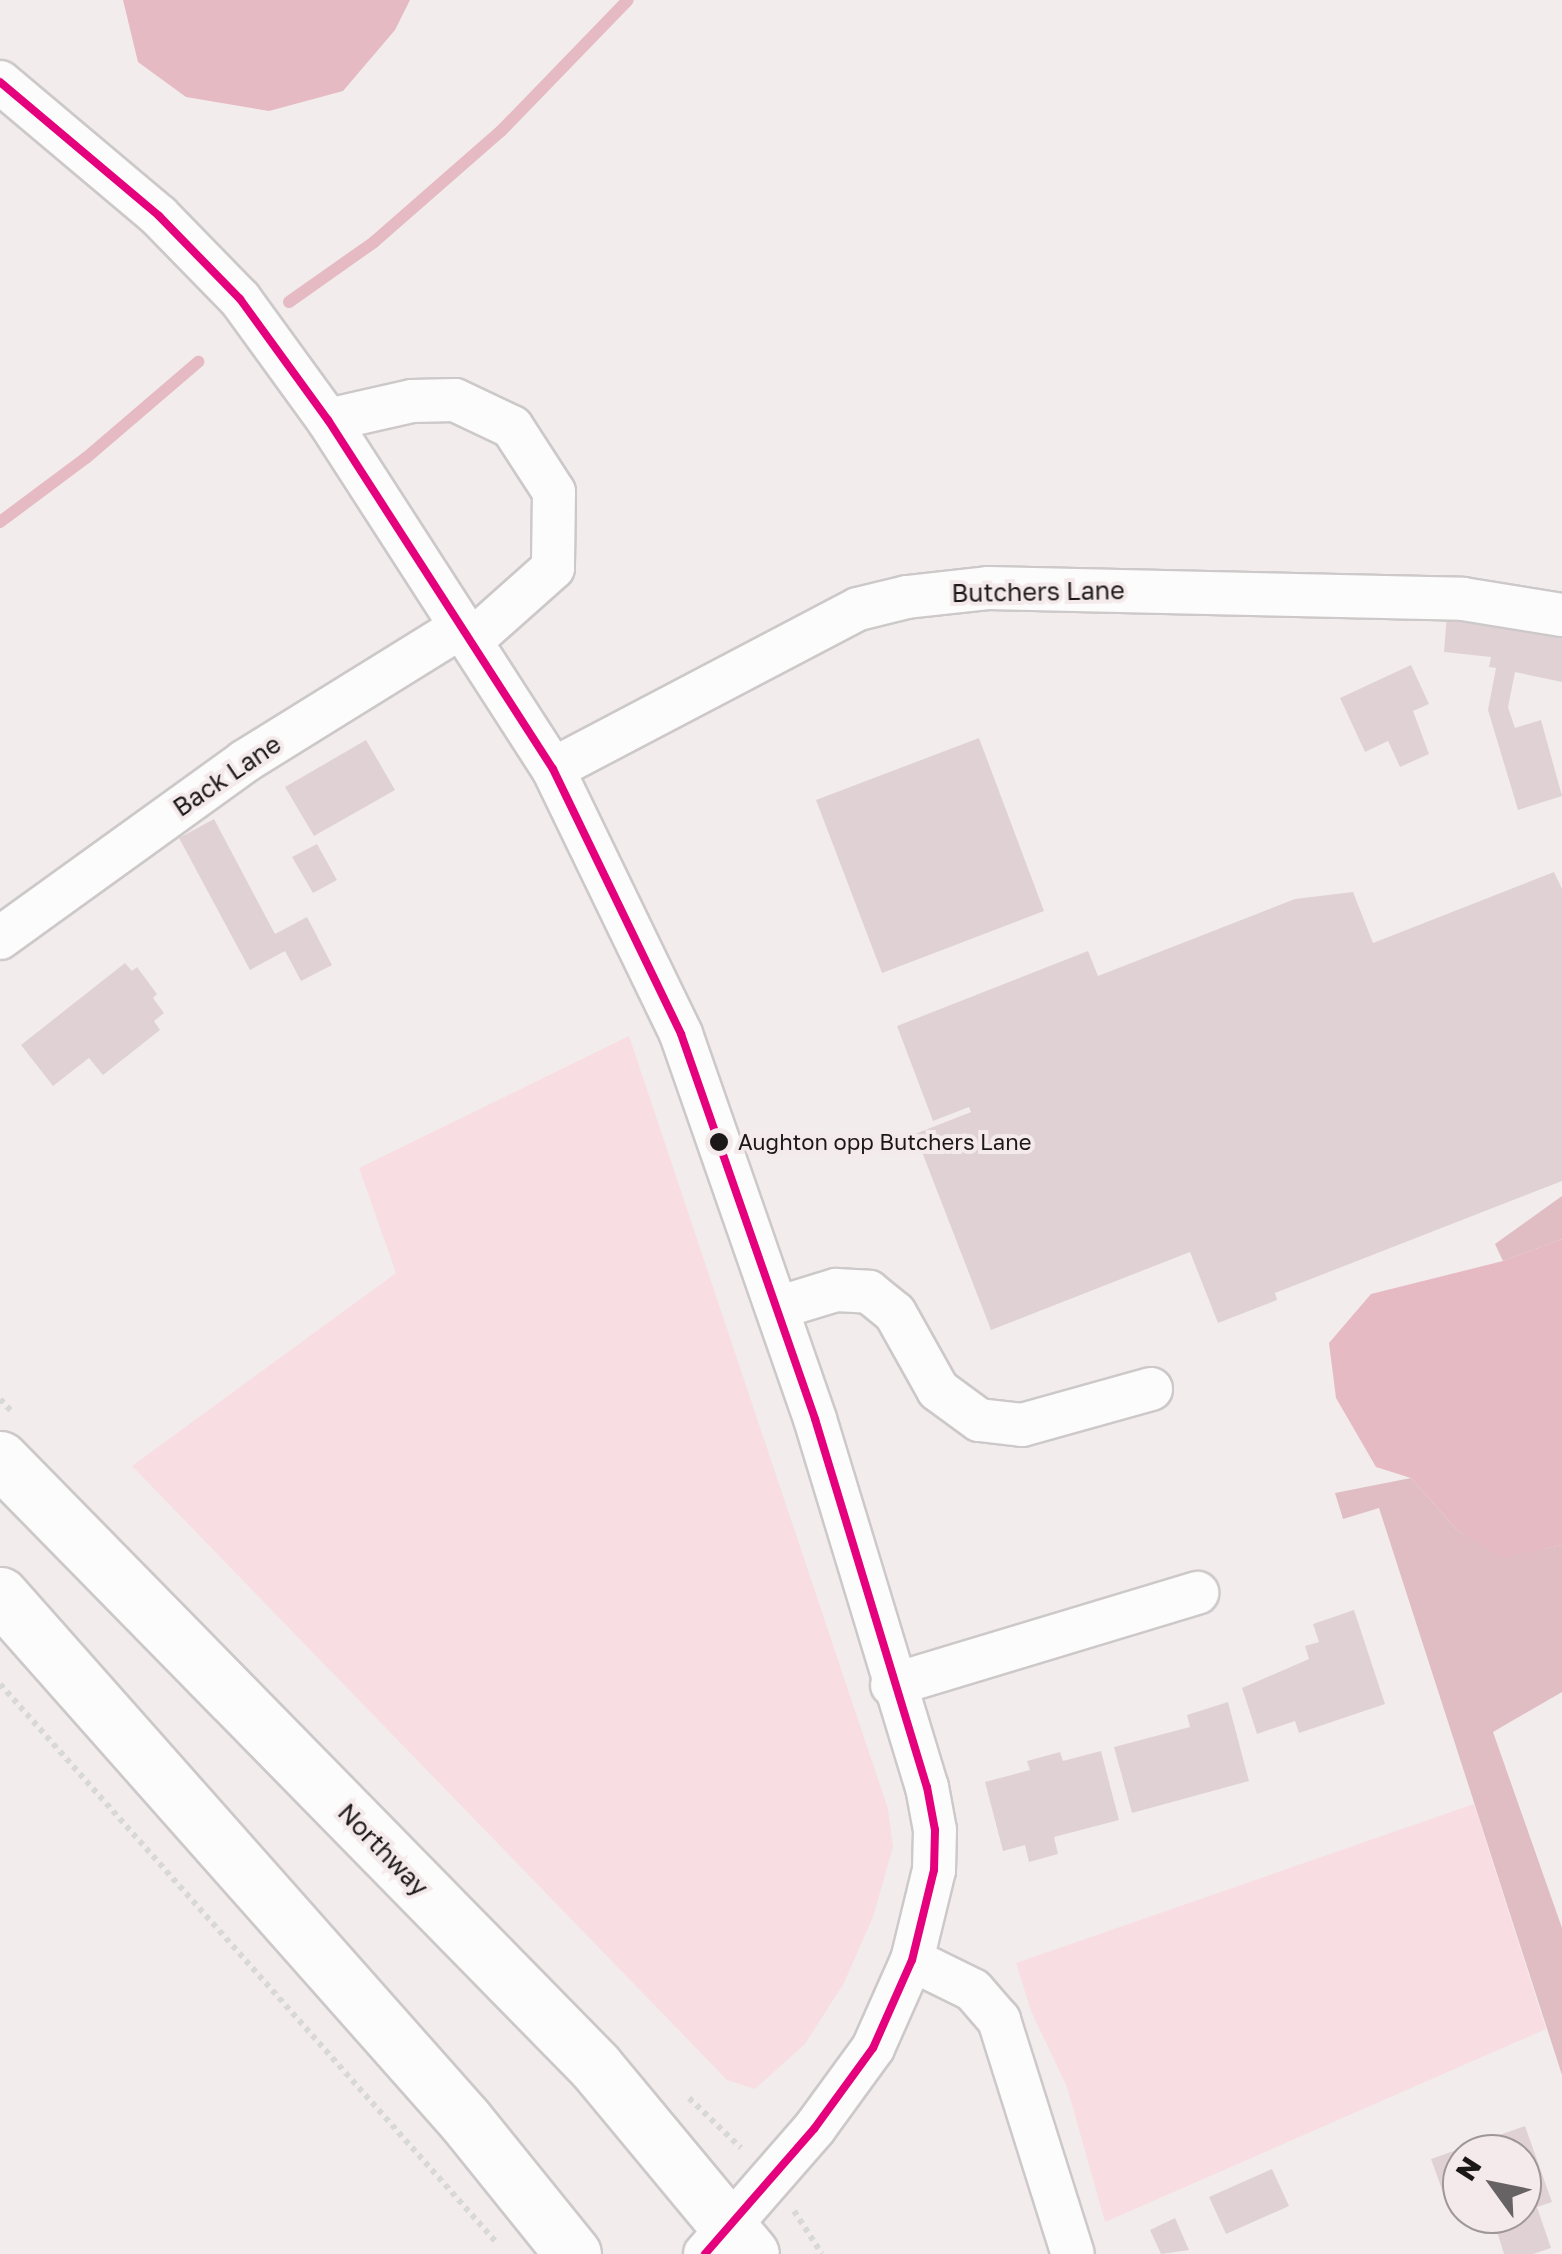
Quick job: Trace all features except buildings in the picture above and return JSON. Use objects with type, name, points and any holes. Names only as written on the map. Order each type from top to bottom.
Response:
[{"type":"highway","name":"Northway","points":[[0,1459],[595,2066],[729,2245]]},
{"type":"highway","points":[[0,1595],[465,2120],[573,2254]]},
{"type":"street","points":[[0,82],[159,216],[226,285],[328,420],[553,769],[681,1034],[815,1420],[892,1685],[927,1788],[935,1830],[934,1870],[912,1960],[873,2048],[729,2245]]},
{"type":"street","name":"Back Lane","points":[[0,938],[244,761],[466,634],[554,568],[554,492],[512,427],[455,400],[412,400],[328,420]]},
{"type":"street","name":"Butchers Lane","points":[[553,769],[858,608],[907,596],[988,588],[1462,599],[1562,615]]},
{"type":"street","points":[[776,1308],[836,1290],[869,1292],[895,1313],[938,1390],[979,1420],[1022,1425],[1151,1389]]},
{"type":"street","points":[[892,1685],[1197,1592]]},
{"type":"street","points":[[912,1960],[973,1990],[999,2020],[1073,2254]]},
{"type":"path","points":[[0,1684],[506,2254]]},
{"type":"shaded area","points":[[123,0],[410,0],[395,30],[343,91],[269,111],[186,97],[138,62]]},
{"type":"shaded area","points":[[629,1036],[888,1809],[893,1847],[873,1917],[844,1983],[805,2044],[755,2089],[727,2080],[132,1466],[396,1273],[359,1168]]},
{"type":"shaded area","points":[[1562,1196],[1562,1239],[1503,1261],[1495,1244]]},
{"type":"shaded area","points":[[1562,1239],[1562,1545],[1501,1558],[1456,1529],[1411,1478],[1376,1467],[1336,1398],[1329,1343],[1371,1294],[1503,1261]]},
{"type":"shaded area","points":[[1411,1478],[1456,1529],[1501,1557],[1562,1545],[1562,1692],[1493,1732],[1562,1928],[1562,2075],[1379,1508],[1343,1519],[1335,1493]]},
{"type":"shaded area","points":[[1474,1804],[1546,2029],[1105,2222],[1067,2087],[1031,2011],[1016,1963]]},
{"type":"waterway","points":[[289,302],[374,242],[501,131],[628,0]]},
{"type":"waterway","points":[[0,522],[86,458],[198,362]]},
{"type":"transit line","points":[[0,82],[159,216],[240,299],[328,420],[553,769],[681,1034],[815,1419],[927,1787],[935,1830],[934,1870],[912,1960],[873,2048],[814,2129],[705,2254]]},
{"type":"place","name":"Aughton opp Butchers Lane","points":[[719,1142]]}]
